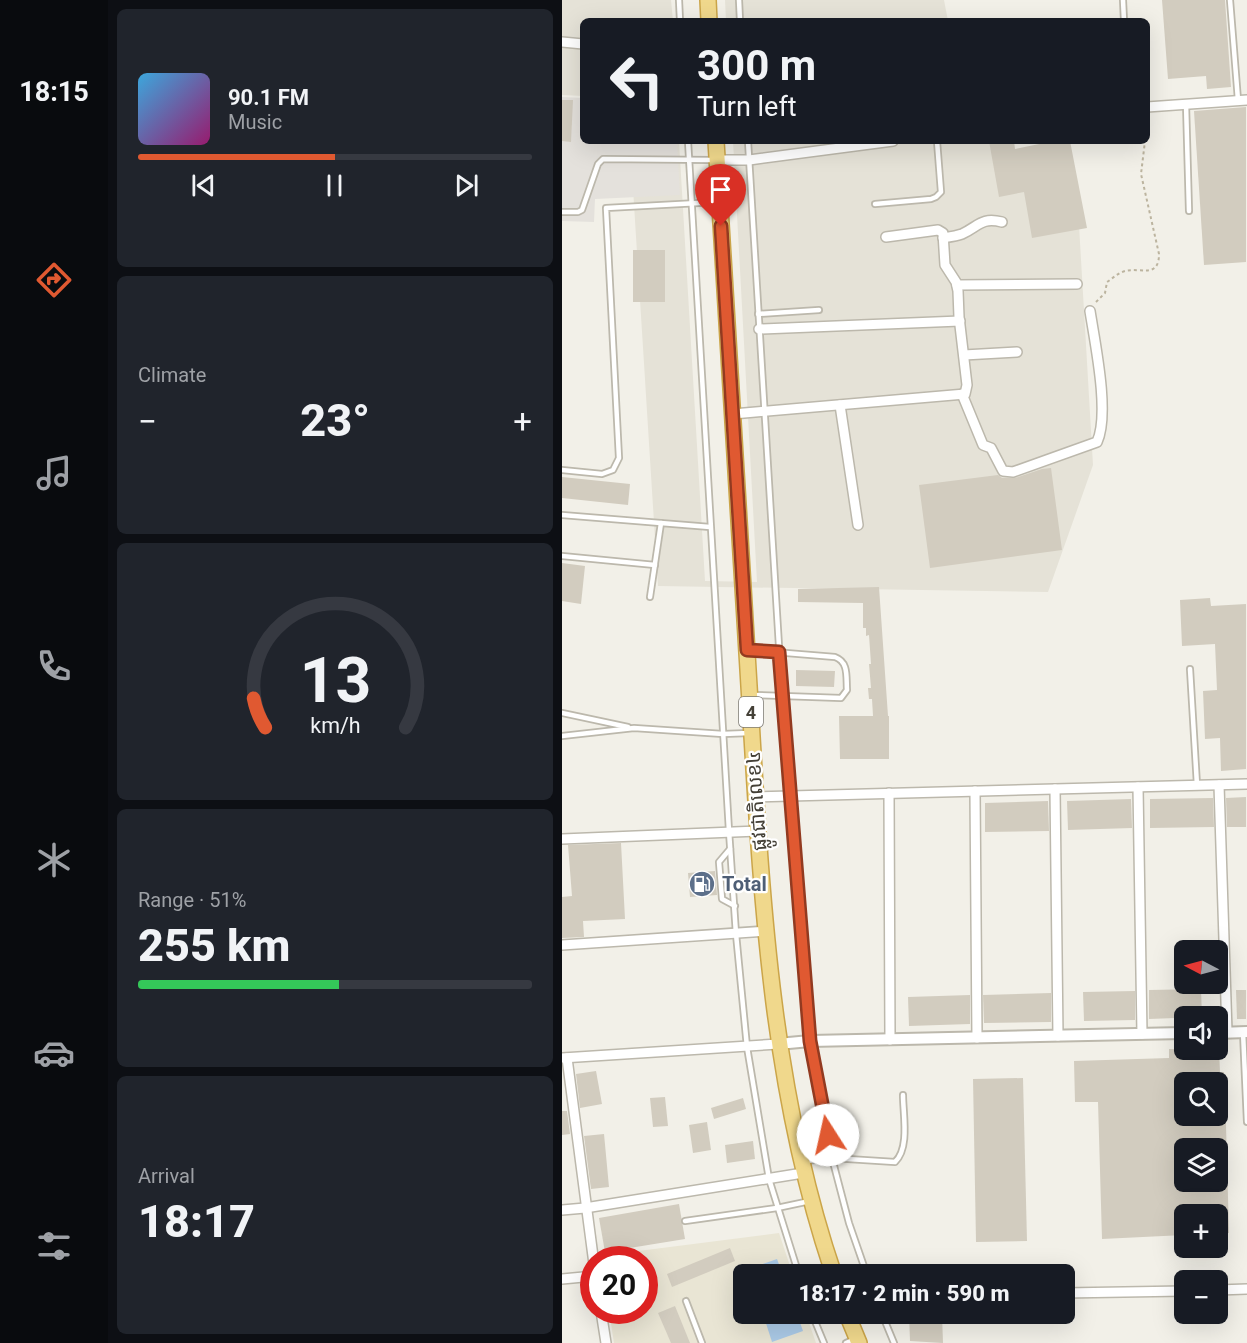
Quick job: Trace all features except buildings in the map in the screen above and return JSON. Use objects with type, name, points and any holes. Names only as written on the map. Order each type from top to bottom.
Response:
[{"type":"highway","points":[[708,0],[709,18]]},
{"type":"highway","name":"ផ្លូវជាតិលេខ៤","points":[[716,144],[766,931],[778,1044],[802,1167],[831,1264]]},
{"type":"highway","points":[[850,1324],[854,1341]]},
{"type":"street","points":[[562,42],[580,44]]},
{"type":"street","points":[[1150,107],[1242,100]]},
{"type":"street","points":[[717,160],[749,160],[870,144]]},
{"type":"street","points":[[943,238],[964,233],[978,223],[990,219],[1002,222]]},
{"type":"street","points":[[733,414],[962,394],[966,391],[957,285],[945,266],[943,233],[938,230],[886,237]]},
{"type":"street","points":[[957,285],[1077,284]]},
{"type":"street","points":[[962,394],[982,445],[991,448],[1003,471],[1014,472],[1097,442],[1101,426],[1100,374],[1090,311]]},
{"type":"street","points":[[759,329],[960,321]]},
{"type":"street","points":[[964,355],[1017,352]]},
{"type":"street","points":[[840,405],[858,525]]},
{"type":"street","points":[[756,797],[1246,784]]},
{"type":"street","points":[[1219,785],[1222,1006]]},
{"type":"street","points":[[1138,787],[1142,1034]]},
{"type":"street","points":[[1055,789],[1058,1036]]},
{"type":"street","points":[[976,791],[978,1038]]},
{"type":"street","points":[[889,793],[890,1040]]},
{"type":"street","points":[[562,839],[758,831]]},
{"type":"street","points":[[562,945],[766,931]]},
{"type":"street","points":[[1228,1032],[1245,1032]]},
{"type":"street","points":[[591,1246],[565,1058],[810,1041],[1174,1033]]},
{"type":"street","points":[[562,1210],[769,1179],[802,1167]]},
{"type":"street","points":[[562,1279],[580,1277]]},
{"type":"street","points":[[1228,1290],[1246,1289]]},
{"type":"street","points":[[1075,1293],[1174,1291]]},
{"type":"street","points":[[603,1324],[606,1343]]},
{"type":"lane","points":[[679,0],[680,18]]},
{"type":"lane","points":[[739,0],[740,18]]},
{"type":"lane","points":[[1123,0],[1124,18]]},
{"type":"lane","points":[[1230,0],[1242,100]]},
{"type":"lane","points":[[1186,104],[1189,211]]},
{"type":"lane","points":[[688,144],[736,934],[747,1047],[769,1179],[795,1264]]},
{"type":"lane","points":[[748,144],[779,652],[810,1041],[832,1158],[849,1223],[863,1264]]},
{"type":"lane","points":[[875,204],[931,199],[940,195],[937,144]]},
{"type":"lane","points":[[562,212],[582,210],[598,164],[602,159],[717,160]]},
{"type":"lane","points":[[562,470],[602,474],[613,470],[619,458],[606,208],[720,202]]},
{"type":"lane","points":[[758,314],[819,310]]},
{"type":"lane","points":[[562,515],[710,527]]},
{"type":"lane","points":[[650,597],[661,523]]},
{"type":"lane","points":[[562,556],[655,565]]},
{"type":"lane","points":[[747,650],[842,659],[845,665],[847,690],[841,698],[750,695]]},
{"type":"lane","points":[[1190,669],[1197,785]]},
{"type":"lane","points":[[562,713],[634,728],[752,734]]},
{"type":"lane","points":[[562,736],[634,728]]},
{"type":"lane","points":[[730,849],[719,862],[722,899],[735,906]]},
{"type":"lane","points":[[1245,1032],[1246,1122]]},
{"type":"lane","points":[[802,1167],[832,1158],[895,1162],[901,1156],[904,1141],[902,1095]]},
{"type":"lane","points":[[685,1221],[811,1201]]},
{"type":"lane","points":[[686,1301],[702,1343]]},
{"type":"lane","points":[[816,1324],[824,1343]]},
{"type":"lane","points":[[886,1324],[894,1343]]},
{"type":"path","points":[[1090,311],[1105,293],[1107,282],[1121,272],[1149,270],[1156,268],[1159,263],[1141,174],[1145,144]]},
{"type":"shaded area","points":[[562,0],[671,0],[673,18],[580,18],[580,96],[562,95]]},
{"type":"shaded area","points":[[725,0],[944,0],[947,18],[726,18]]},
{"type":"shaded area","points":[[562,97],[580,98],[580,144],[677,144],[680,195],[595,199],[594,222],[562,221]]},
{"type":"shaded area","points":[[630,144],[679,144],[705,581],[757,582],[733,144],[1005,144],[1078,208],[1093,465],[1048,592],[658,586]]},
{"type":"shaded area","points":[[779,1233],[789,1264],[733,1264],[733,1324],[809,1324],[816,1343],[614,1343],[611,1324],[658,1324],[658,1248]]},
{"type":"water","points":[[777,1259],[779,1264],[763,1264]]},
{"type":"water","points":[[766,1324],[801,1324],[803,1331],[772,1342]]},
{"type":"place","name":"Total","points":[[702,884]]},
{"type":"route","points":[[721,226],[747,650],[779,652],[810,1041],[828,1135]]}]
